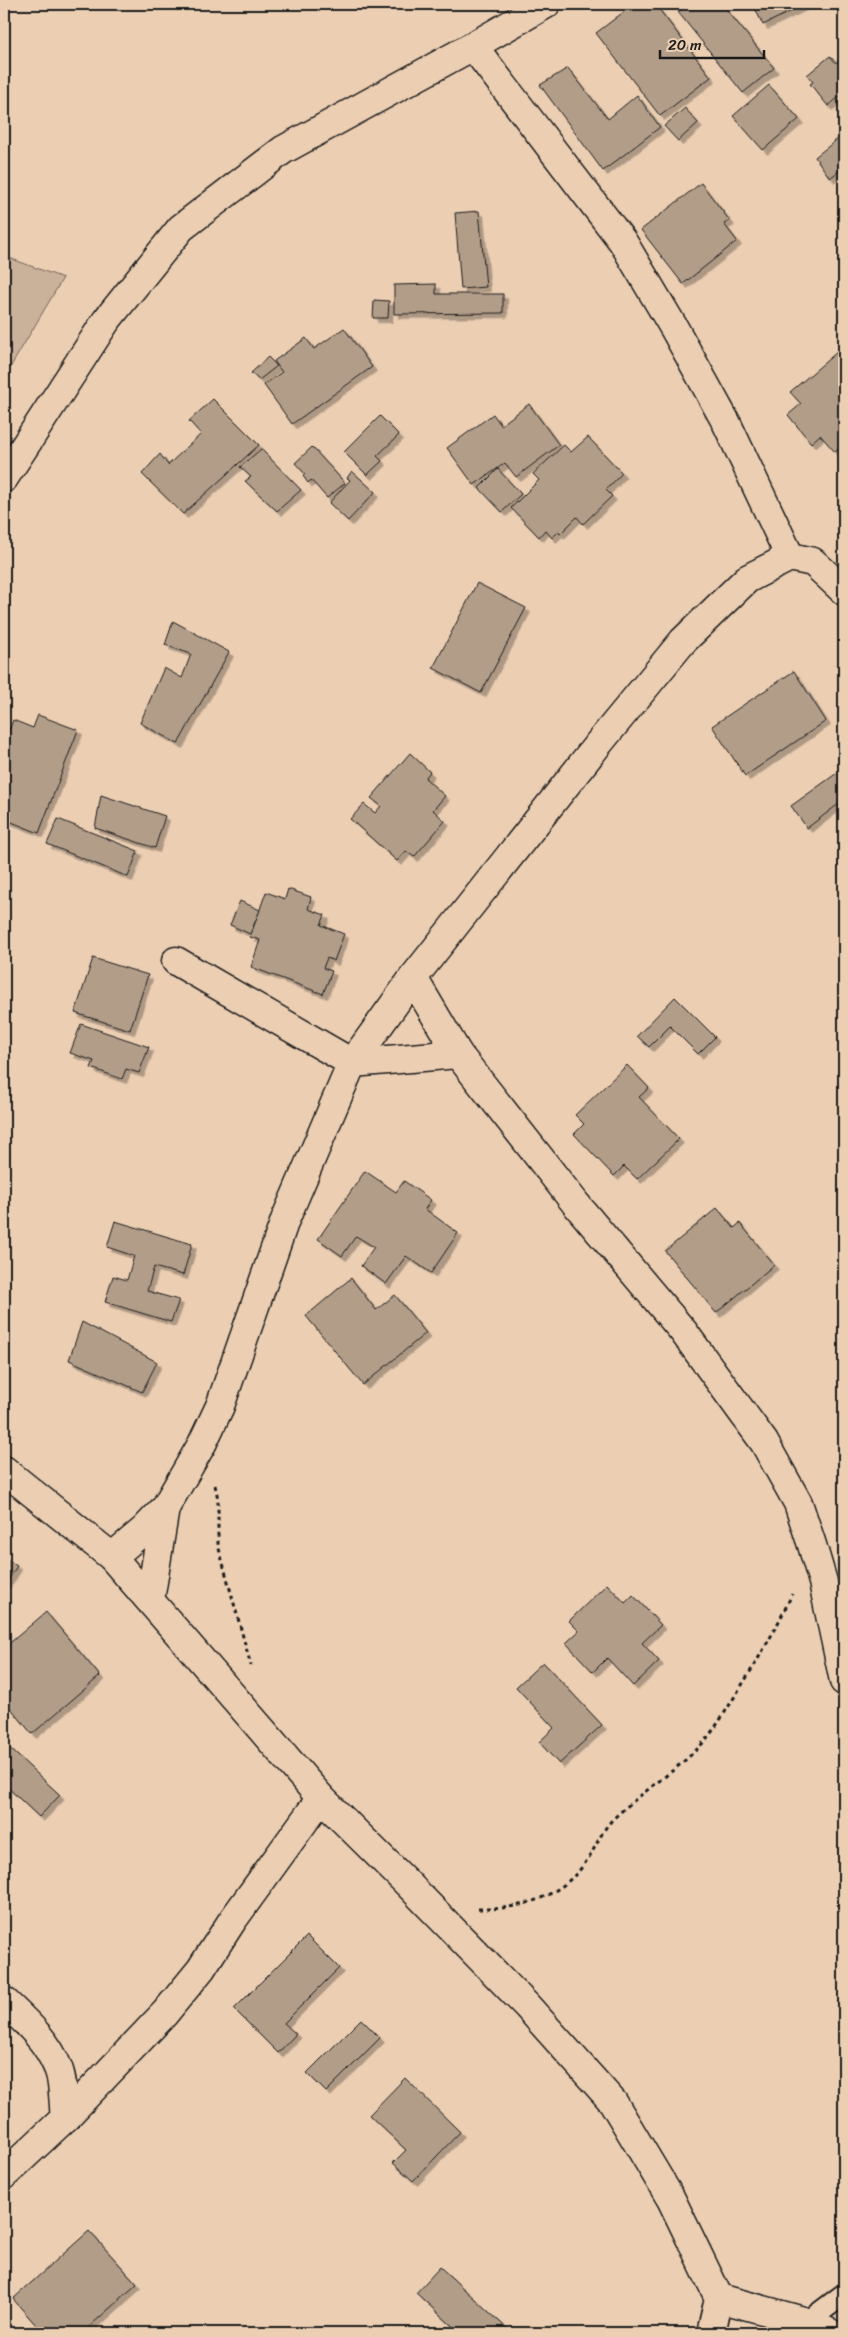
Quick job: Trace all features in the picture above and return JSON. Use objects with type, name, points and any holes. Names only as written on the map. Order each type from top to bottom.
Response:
[{"type":"street","points":[[4,478],[106,321],[181,228],[283,150],[546,4]]},
{"type":"street","points":[[473,46],[623,242],[674,328],[727,424],[790,558]]},
{"type":"street","points":[[112,1557],[145,1529],[164,1508],[202,1444],[220,1406],[285,1220],[352,1063],[413,978],[599,742],[683,641],[747,579],[790,558],[813,562],[844,591]]},
{"type":"street","points":[[176,962],[352,1063],[458,1054]]},
{"type":"street","points":[[413,978],[458,1054],[576,1204],[640,1278],[717,1376],[769,1451],[798,1503],[812,1545],[823,1582],[844,1681]]},
{"type":"street","points":[[4,1470],[112,1557],[321,1798],[527,2006],[613,2102],[671,2199],[719,2298],[711,2333]]},
{"type":"street","points":[[150,1600],[164,1508]]},
{"type":"street","points":[[4,2175],[65,2118],[165,2013],[195,1976],[321,1798]]},
{"type":"street","points":[[4,2001],[34,2030],[48,2048],[59,2069],[65,2118]]},
{"type":"street","points":[[719,2298],[818,2328]]},
{"type":"lane","points":[[818,2328],[844,2294]]},
{"type":"path","points":[[202,1444],[216,1488],[218,1545],[222,1565],[254,1675]]},
{"type":"path","points":[[431,1908],[490,1909],[522,1906],[548,1896],[569,1882],[592,1854],[610,1822],[633,1801],[692,1755],[716,1726],[781,1620],[812,1545]]},
{"type":"shaded area","points":[[4,256],[63,278],[4,378]]},
{"type":"building","points":[[634,4],[655,4],[711,77],[660,116],[596,33]]},
{"type":"building","points":[[688,4],[722,4],[774,68],[743,93],[678,12]]},
{"type":"building","points":[[753,4],[806,4],[763,25]]},
{"type":"building","points":[[830,56],[836,63],[844,56],[844,93],[828,106],[810,84],[813,82],[807,75]]},
{"type":"building","points":[[568,68],[608,119],[637,95],[660,127],[603,171],[540,85]]},
{"type":"building","points":[[769,85],[799,119],[763,150],[733,116]]},
{"type":"building","points":[[685,108],[698,123],[678,141],[664,126]]},
{"type":"building","points":[[844,134],[844,167],[830,178],[815,157]]},
{"type":"building","points":[[701,183],[730,221],[724,224],[737,241],[683,284],[641,230]]},
{"type":"building","points":[[479,211],[486,287],[461,289],[455,213]]},
{"type":"building","points":[[436,284],[436,294],[503,294],[503,313],[394,314],[394,285]]},
{"type":"building","points":[[374,300],[389,301],[388,318],[373,318]]},
{"type":"building","points":[[344,328],[372,367],[292,424],[264,385],[282,372],[274,361],[306,338],[314,349]]},
{"type":"building","points":[[844,346],[844,444],[835,452],[820,435],[811,443],[788,415],[801,404],[790,392]]},
{"type":"building","points":[[268,357],[277,366],[259,380],[251,373]]},
{"type":"building","points":[[213,399],[259,445],[183,514],[142,474],[160,454],[168,465],[201,434],[189,421]]},
{"type":"building","points":[[529,404],[559,445],[516,477],[505,463],[474,485],[447,448],[493,414],[501,425]]},
{"type":"building","points":[[380,416],[399,435],[377,456],[382,461],[367,475],[344,452]]},
{"type":"building","points":[[588,437],[622,473],[606,490],[612,496],[583,524],[577,517],[560,534],[558,532],[552,538],[545,530],[539,537],[511,508],[539,480],[533,474],[564,445],[571,452]]},
{"type":"building","points":[[312,447],[345,483],[327,498],[311,480],[308,483],[303,476],[305,474],[295,463]]},
{"type":"building","points":[[261,449],[301,490],[277,511],[245,481],[251,477],[240,467]]},
{"type":"building","points":[[498,469],[521,494],[502,512],[479,488]]},
{"type":"building","points":[[352,471],[375,492],[348,521],[329,503],[350,480],[347,478]]},
{"type":"building","points":[[477,583],[526,608],[481,693],[433,668]]},
{"type":"building","points":[[173,621],[229,652],[178,744],[140,723],[164,668],[182,678],[191,654],[165,645]]},
{"type":"building","points":[[794,671],[826,721],[745,776],[712,726]]},
{"type":"building","points":[[38,715],[78,730],[39,833],[4,819],[4,744],[13,720],[33,728]]},
{"type":"building","points":[[410,753],[430,772],[425,778],[445,796],[433,810],[445,821],[414,857],[406,851],[397,861],[350,819],[364,804],[375,813],[381,806],[371,798]]},
{"type":"building","points":[[844,768],[844,800],[807,828],[791,806]]},
{"type":"building","points":[[101,795],[165,816],[155,848],[95,828]]},
{"type":"building","points":[[58,819],[138,851],[128,877],[47,844]]},
{"type":"building","points":[[288,889],[311,897],[308,909],[325,915],[321,925],[344,934],[334,961],[327,958],[323,968],[332,971],[323,994],[251,967],[260,940],[250,937],[266,892],[285,899]]},
{"type":"building","points":[[240,901],[260,910],[250,934],[230,925]]},
{"type":"building","points":[[93,958],[148,975],[130,1030],[75,1013]]},
{"type":"building","points":[[675,997],[715,1037],[698,1054],[670,1026],[649,1047],[637,1036]]},
{"type":"building","points":[[81,1024],[149,1047],[139,1073],[126,1069],[122,1079],[91,1068],[94,1061],[70,1053]]},
{"type":"building","points":[[627,1065],[649,1088],[639,1097],[679,1139],[637,1179],[624,1166],[614,1176],[574,1134],[584,1124],[575,1115]]},
{"type":"building","points":[[365,1171],[396,1192],[404,1181],[431,1200],[425,1209],[458,1233],[431,1273],[406,1256],[386,1284],[361,1266],[374,1247],[356,1236],[342,1256],[318,1239]]},
{"type":"building","points":[[717,1208],[734,1228],[740,1223],[774,1265],[716,1313],[665,1251]]},
{"type":"building","points":[[115,1221],[192,1244],[183,1275],[154,1267],[147,1291],[179,1300],[171,1322],[105,1302],[113,1276],[127,1280],[134,1256],[107,1247]]},
{"type":"building","points":[[351,1278],[376,1310],[395,1295],[426,1333],[363,1385],[306,1316]]},
{"type":"building","points":[[82,1322],[157,1362],[142,1392],[69,1360]]},
{"type":"building","points":[[4,1557],[17,1566],[4,1586]]},
{"type":"building","points":[[607,1584],[625,1603],[633,1595],[661,1625],[642,1643],[659,1661],[633,1686],[607,1658],[593,1672],[566,1643],[579,1631],[569,1621]]},
{"type":"building","points":[[46,1612],[100,1676],[32,1734],[4,1700],[4,1648]]},
{"type":"building","points":[[543,1662],[602,1725],[559,1764],[539,1742],[554,1728],[516,1687]]},
{"type":"building","points":[[4,1743],[60,1795],[39,1817],[4,1784]]},
{"type":"building","points":[[307,1936],[339,1968],[284,2023],[296,2034],[278,2053],[234,2009]]},
{"type":"building","points":[[361,2019],[380,2038],[326,2092],[307,2073]]},
{"type":"building","points":[[405,2078],[460,2132],[413,2181],[393,2163],[406,2150],[369,2115]]},
{"type":"building","points":[[89,2231],[137,2284],[82,2333],[43,2333],[13,2299]]},
{"type":"building","points":[[440,2267],[512,2333],[460,2333],[416,2293]]}]
